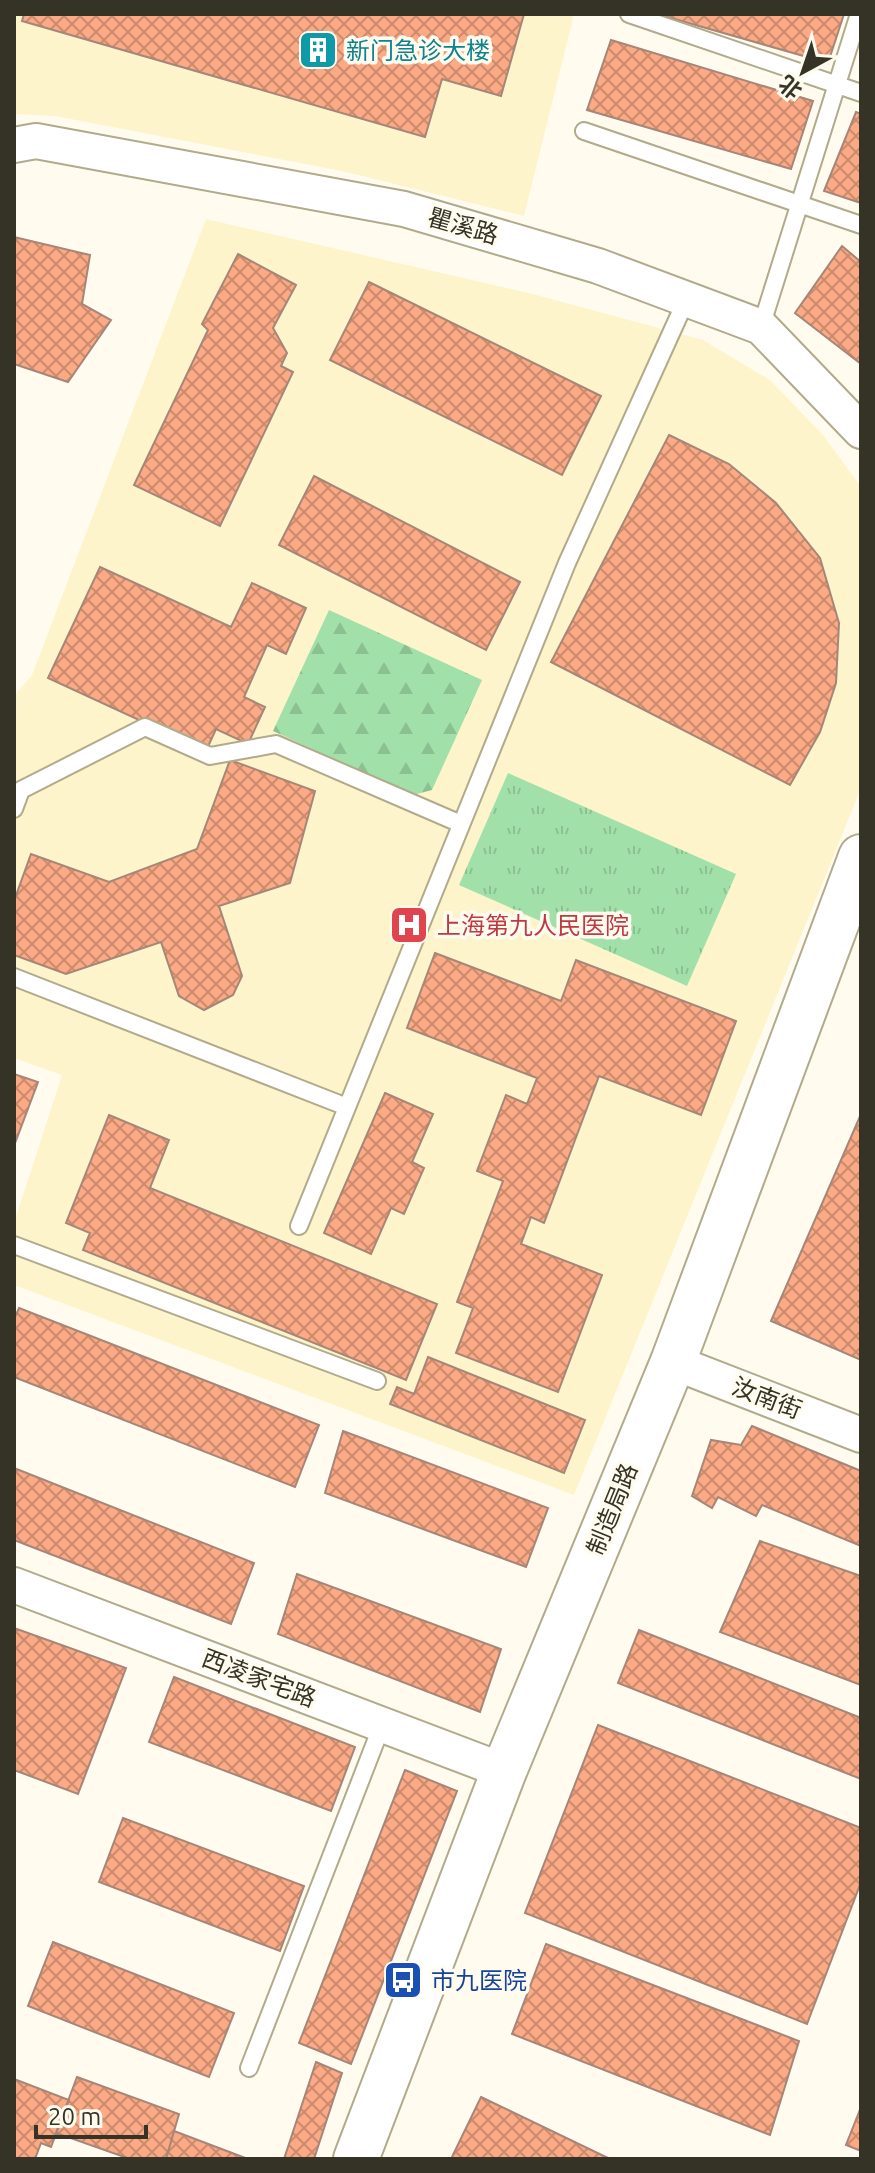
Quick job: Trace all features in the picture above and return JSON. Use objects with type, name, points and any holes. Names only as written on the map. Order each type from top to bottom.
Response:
[{"type":"street","name":"瞿溪路","points":[[14,145],[36,141],[404,209],[598,266],[761,327],[861,431]]},
{"type":"street","name":"制造局路","points":[[356,2159],[504,1771],[673,1362],[861,857]]},
{"type":"street","name":"汝南街","points":[[673,1362],[861,1435]]},
{"type":"street","name":"西凌家宅路","points":[[14,1585],[504,1771]]},
{"type":"lane","points":[[629,14],[861,93]]},
{"type":"lane","points":[[761,327],[859,14]]},
{"type":"lane","points":[[584,131],[861,225]]},
{"type":"lane","points":[[299,1226],[567,563],[687,298]]},
{"type":"lane","points":[[14,809],[21,790],[145,727],[210,756],[276,744],[461,824]]},
{"type":"lane","points":[[14,977],[347,1107]]},
{"type":"lane","points":[[14,1245],[377,1381]]},
{"type":"lane","points":[[249,2068],[382,1725]]},
{"type":"shaded area","points":[[14,14],[574,14],[524,216],[342,171],[55,116],[14,114]]},
{"type":"shaded area","name":"上海第九人民医院","points":[[206,219],[529,293],[703,340],[770,380],[823,435],[861,487],[861,788],[574,1495],[14,1285],[14,1223],[62,1075],[14,1058],[14,696],[32,675]]},
{"type":"green space","points":[[329,610],[482,680],[432,790],[413,795],[273,731]]},
{"type":"green space","points":[[508,773],[736,874],[687,986],[459,885]]},
{"type":"building","name":"新门急诊大楼","points":[[24,14],[524,14],[501,96],[442,79],[425,137],[22,21]]},
{"type":"building","points":[[657,14],[844,14],[828,63]]},
{"type":"building","points":[[611,40],[813,101],[791,169],[587,110]]},
{"type":"building","points":[[856,112],[861,114],[861,203],[824,191]]},
{"type":"building","points":[[14,237],[90,255],[82,304],[111,320],[68,382],[14,364]]},
{"type":"building","points":[[842,246],[861,262],[861,364],[795,313]]},
{"type":"building","points":[[238,254],[296,285],[273,328],[287,353],[281,366],[293,372],[220,526],[134,485],[208,330],[202,324]]},
{"type":"building","points":[[369,282],[601,396],[562,475],[330,360]]},
{"type":"building","points":[[669,435],[729,464],[776,503],[820,558],[839,623],[836,683],[820,732],[790,785],[551,662]]},
{"type":"building","points":[[314,476],[520,582],[486,650],[279,545]]},
{"type":"building","points":[[100,567],[231,627],[252,583],[306,608],[286,654],[267,645],[244,697],[265,707],[248,744],[216,729],[206,751],[48,678]]},
{"type":"building","points":[[230,760],[315,791],[290,883],[219,906],[242,976],[233,995],[204,1010],[179,996],[161,942],[66,974],[14,955],[14,901],[31,854],[109,882],[197,849]]},
{"type":"building","points":[[435,953],[561,1001],[576,960],[736,1021],[701,1115],[599,1076],[544,1223],[531,1217],[521,1244],[602,1275],[558,1392],[456,1353],[473,1308],[457,1302],[503,1181],[477,1171],[506,1095],[527,1104],[537,1078],[407,1028]]},
{"type":"building","points":[[14,1074],[38,1082],[14,1146]]},
{"type":"building","points":[[385,1093],[433,1114],[412,1162],[424,1168],[404,1214],[391,1208],[371,1254],[324,1233]]},
{"type":"building","points":[[861,1114],[861,1360],[771,1321]]},
{"type":"building","points":[[109,1115],[169,1140],[150,1188],[437,1304],[406,1380],[83,1250],[90,1233],[66,1223]]},
{"type":"building","points":[[19,1308],[319,1425],[295,1487],[14,1377],[14,1319]]},
{"type":"building","points":[[428,1357],[585,1420],[564,1473],[390,1404],[397,1387],[414,1394]]},
{"type":"building","points":[[752,1426],[861,1471],[861,1546],[762,1505],[756,1516],[718,1497],[712,1508],[692,1496],[711,1440],[741,1445]]},
{"type":"building","points":[[343,1431],[548,1508],[526,1567],[325,1493]]},
{"type":"building","points":[[14,1468],[254,1563],[231,1624],[14,1540]]},
{"type":"building","points":[[760,1541],[861,1576],[861,1685],[720,1632]]},
{"type":"building","points":[[297,1574],[501,1649],[480,1712],[278,1634]]},
{"type":"building","points":[[14,1628],[126,1668],[78,1794],[14,1770]]},
{"type":"building","points":[[639,1630],[861,1718],[861,1779],[618,1683]]},
{"type":"building","points":[[174,1677],[355,1747],[331,1811],[149,1742]]},
{"type":"building","points":[[598,1725],[861,1828],[861,1882],[807,2024],[525,1913]]},
{"type":"building","points":[[405,1770],[457,1791],[351,2064],[299,2043]]},
{"type":"building","points":[[123,1818],[304,1886],[280,1951],[99,1882]]},
{"type":"building","points":[[53,1942],[234,2013],[209,2077],[28,2006]]},
{"type":"building","points":[[546,1944],[799,2041],[770,2135],[512,2034]]},
{"type":"building","points":[[316,2062],[342,2073],[314,2159],[284,2159]]},
{"type":"building","points":[[77,2077],[179,2114],[166,2159],[130,2159],[56,2133]]},
{"type":"building","points":[[14,2079],[69,2100],[51,2147],[41,2143],[35,2159],[14,2159]]},
{"type":"building","points":[[481,2097],[610,2159],[451,2159]]},
{"type":"building","points":[[861,2107],[861,2151],[846,2145]]},
{"type":"building","points":[[174,2131],[248,2159],[166,2159]]},
{"type":"place","name":"新门急诊大楼","points":[[318,50]]},
{"type":"place","name":"上海第九人民医院","points":[[409,925]]},
{"type":"place","name":"市九医院","points":[[403,1980]]}]
